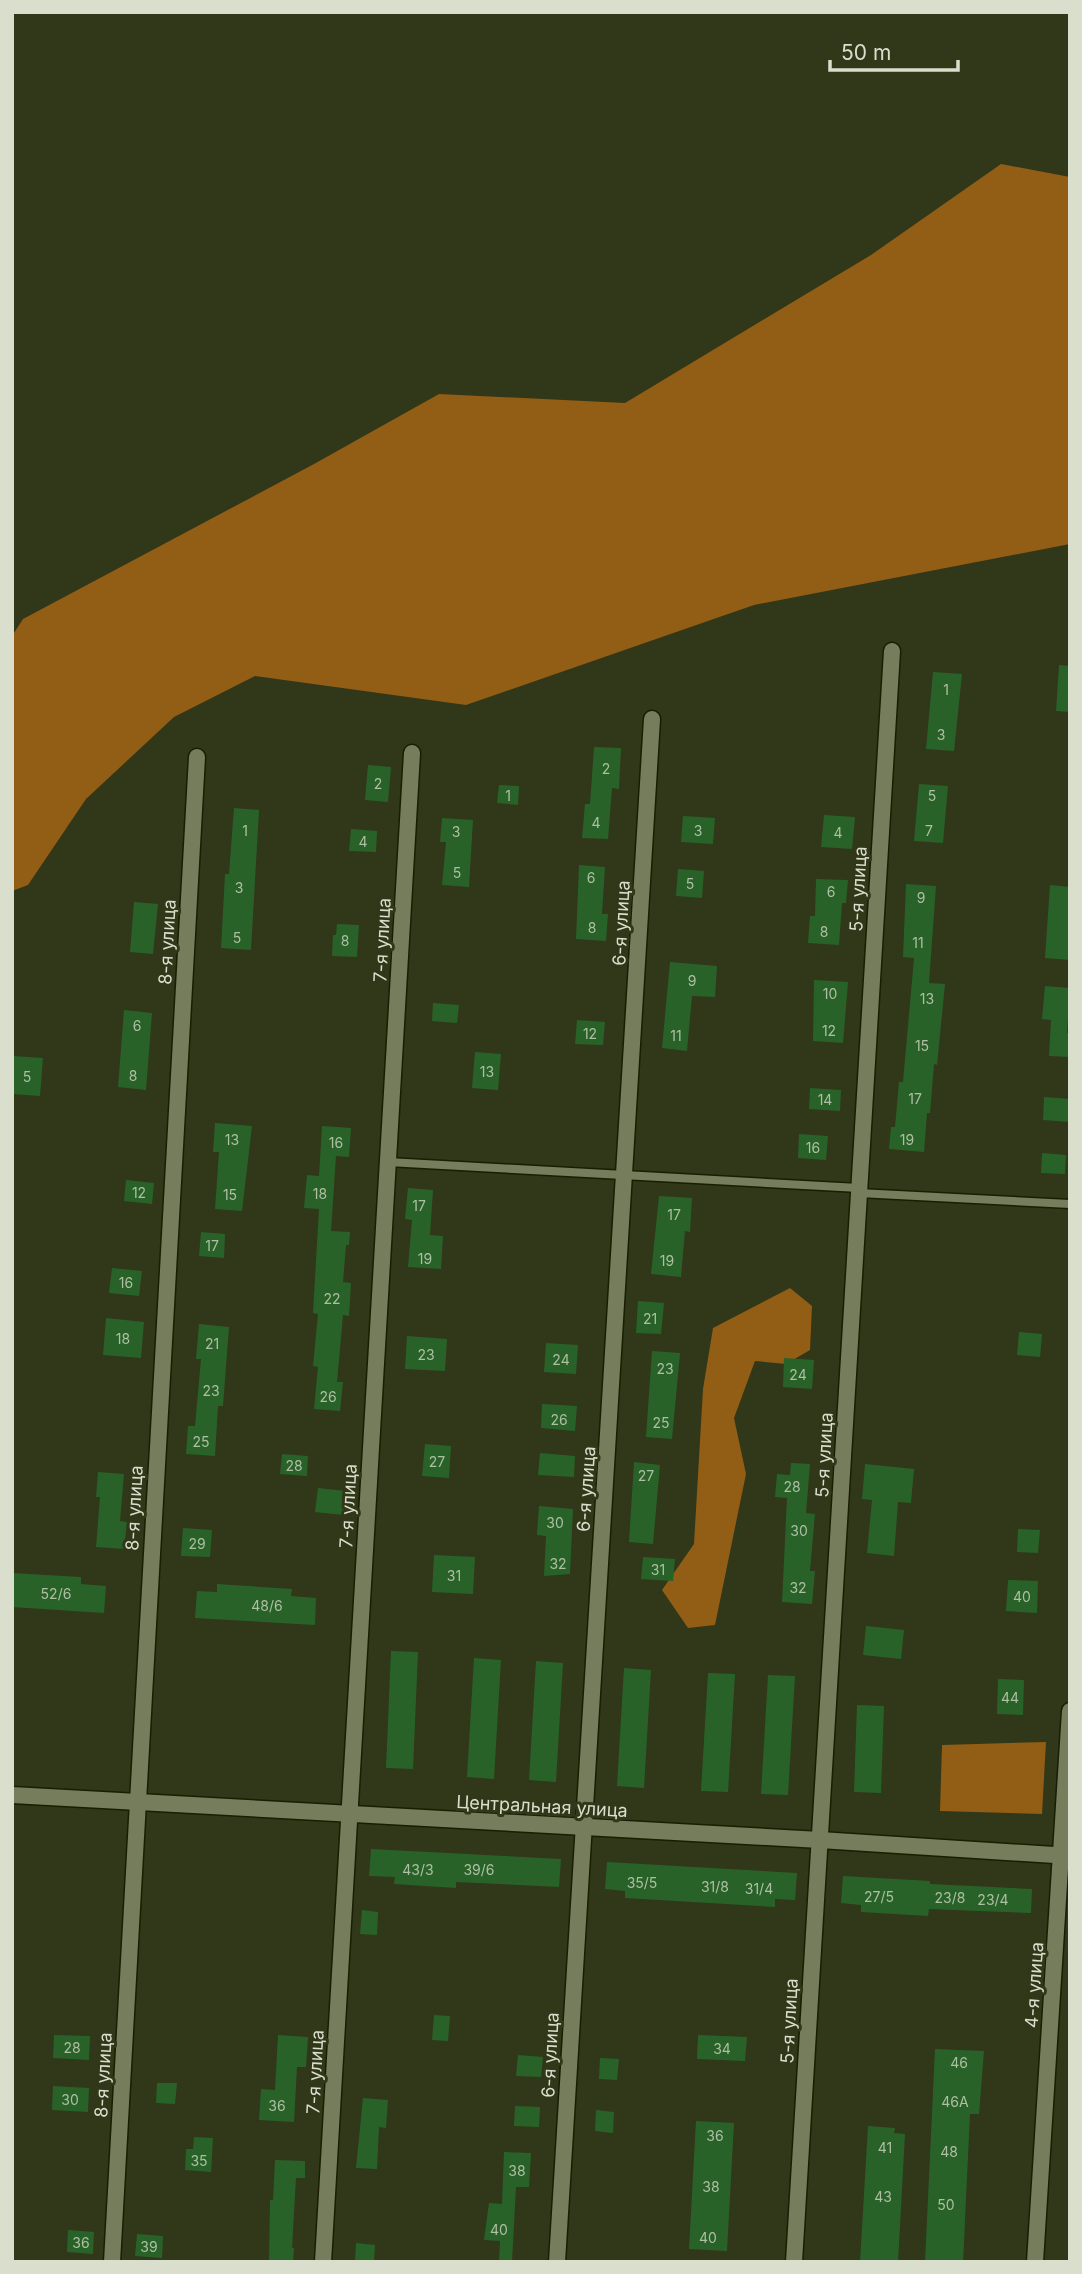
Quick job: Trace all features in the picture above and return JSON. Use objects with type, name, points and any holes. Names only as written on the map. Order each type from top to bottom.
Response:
[{"type":"street","name":"5-я улица","points":[[794,2262],[892,651]]},
{"type":"street","name":"6-я улица","points":[[557,2262],[652,719]]},
{"type":"street","name":"7-я улица","points":[[323,2262],[412,754]]},
{"type":"street","name":"8-я улица","points":[[112,2262],[197,757]]},
{"type":"street","name":"4-я улица","points":[[1035,2262],[1066,1856],[1070,1711]]},
{"type":"street","name":"Центральная улица","points":[[12,1795],[1066,1856]]},
{"type":"lane","points":[[388,1162],[1070,1204]]},
{"type":"shaded area","points":[[1001,164],[1070,177],[1070,544],[754,605],[466,705],[255,676],[174,717],[86,799],[28,885],[12,891],[12,636],[23,619],[314,464],[439,394],[625,403],[871,255]]},
{"type":"shaded area","points":[[790,1288],[812,1306],[810,1350],[786,1364],[755,1361],[734,1418],[746,1474],[715,1625],[688,1628],[662,1590],[694,1544],[703,1389],[713,1328]]},
{"type":"shaded area","points":[[1046,1742],[1042,1814],[940,1811],[942,1745]]},
{"type":"building","points":[[1059,665],[1070,666],[1070,712],[1056,711]]},
{"type":"building","points":[[933,672],[962,674],[954,751],[926,749]]},
{"type":"building","points":[[594,747],[621,748],[619,789],[612,788],[608,839],[582,838],[585,804],[590,804]]},
{"type":"building","points":[[368,765],[391,767],[388,802],[365,800]]},
{"type":"building","points":[[919,784],[948,786],[943,843],[914,841]]},
{"type":"building","points":[[499,785],[519,786],[518,805],[497,803]]},
{"type":"building","points":[[234,808],[259,810],[251,950],[221,948],[225,874],[229,874]]},
{"type":"building","points":[[824,815],[855,817],[852,849],[821,847]]},
{"type":"building","points":[[683,816],[715,818],[713,844],[681,842]]},
{"type":"building","points":[[442,818],[473,820],[469,887],[442,885],[446,842],[440,842]]},
{"type":"building","points":[[351,829],[377,831],[376,852],[349,851]]},
{"type":"building","points":[[579,865],[605,867],[602,914],[608,914],[606,941],[576,939]]},
{"type":"building","points":[[678,869],[704,871],[702,898],[676,896]]},
{"type":"building","points":[[816,879],[848,880],[846,903],[842,903],[839,945],[808,943],[810,916],[815,916]]},
{"type":"building","points":[[906,884],[936,886],[929,983],[945,984],[937,1065],[934,1064],[924,1152],[889,1149],[891,1127],[895,1127],[899,1082],[903,1082],[914,958],[903,957]]},
{"type":"building","points":[[1050,885],[1070,887],[1070,960],[1045,958]]},
{"type":"building","points":[[134,902],[158,904],[153,954],[130,952]]},
{"type":"building","points":[[337,924],[359,925],[357,957],[332,956],[333,935],[336,935]]},
{"type":"building","points":[[670,962],[717,966],[715,997],[692,996],[687,1051],[662,1048]]},
{"type":"building","points":[[814,980],[848,982],[843,1043],[813,1041]]},
{"type":"building","points":[[1045,986],[1070,988],[1067,1033],[1070,1033],[1070,1057],[1049,1056],[1051,1020],[1042,1019]]},
{"type":"building","points":[[433,1003],[459,1005],[457,1023],[432,1021]]},
{"type":"building","points":[[124,1010],[152,1013],[146,1090],[118,1087]]},
{"type":"building","points":[[577,1020],[605,1022],[603,1045],[575,1044]]},
{"type":"building","points":[[475,1052],[501,1054],[498,1090],[472,1088]]},
{"type":"building","points":[[12,1056],[43,1058],[40,1096],[12,1094]]},
{"type":"building","points":[[810,1088],[841,1090],[840,1111],[809,1109]]},
{"type":"building","points":[[1044,1097],[1070,1099],[1070,1122],[1043,1120]]},
{"type":"building","points":[[215,1123],[252,1126],[242,1211],[215,1209],[219,1152],[213,1152]]},
{"type":"building","points":[[322,1126],[351,1128],[349,1157],[336,1156],[331,1231],[350,1232],[349,1245],[346,1245],[343,1282],[351,1283],[349,1316],[343,1315],[337,1382],[343,1382],[340,1411],[314,1409],[318,1367],[313,1366],[318,1314],[313,1313],[319,1209],[304,1208],[307,1175],[319,1176]]},
{"type":"building","points":[[799,1134],[828,1136],[826,1160],[798,1158]]},
{"type":"building","points":[[1042,1153],[1066,1155],[1065,1174],[1041,1173]]},
{"type":"building","points":[[126,1180],[154,1183],[152,1204],[124,1201]]},
{"type":"building","points":[[408,1188],[433,1190],[430,1235],[443,1236],[441,1269],[408,1267],[412,1220],[405,1219]]},
{"type":"building","points":[[659,1196],[692,1198],[690,1232],[685,1231],[681,1277],[651,1274]]},
{"type":"building","points":[[201,1232],[225,1234],[224,1258],[199,1256]]},
{"type":"building","points":[[112,1268],[142,1271],[139,1296],[109,1293]]},
{"type":"building","points":[[638,1301],[664,1303],[661,1334],[636,1333]]},
{"type":"building","points":[[106,1318],[144,1322],[141,1358],[103,1355]]},
{"type":"building","points":[[199,1324],[229,1327],[223,1406],[218,1406],[215,1456],[186,1454],[188,1426],[195,1426],[201,1359],[196,1359]]},
{"type":"building","points":[[1019,1332],[1042,1334],[1040,1357],[1017,1355]]},
{"type":"building","points":[[407,1336],[447,1339],[445,1371],[405,1369]]},
{"type":"building","points":[[546,1343],[578,1345],[576,1374],[544,1372]]},
{"type":"building","points":[[652,1351],[680,1353],[672,1439],[646,1437]]},
{"type":"building","points":[[784,1358],[814,1360],[812,1389],[783,1387]]},
{"type":"building","points":[[542,1404],[577,1406],[575,1431],[541,1428]]},
{"type":"building","points":[[425,1444],[451,1446],[449,1478],[422,1476]]},
{"type":"building","points":[[540,1453],[575,1456],[574,1477],[538,1475]]},
{"type":"building","points":[[282,1454],[308,1456],[307,1476],[280,1474]]},
{"type":"building","points":[[634,1462],[660,1465],[653,1544],[629,1542]]},
{"type":"building","points":[[791,1463],[810,1464],[806,1513],[815,1514],[810,1571],[815,1571],[812,1604],[782,1602],[787,1498],[775,1497],[777,1474],[790,1475]]},
{"type":"building","points":[[865,1464],[914,1469],[911,1503],[898,1502],[894,1556],[867,1553],[872,1500],[862,1499]]},
{"type":"building","points":[[98,1472],[124,1474],[120,1521],[127,1522],[124,1549],[96,1547],[100,1497],[96,1497]]},
{"type":"building","points":[[318,1488],[346,1491],[343,1515],[315,1512]]},
{"type":"building","points":[[539,1506],[573,1509],[570,1574],[544,1576],[546,1536],[537,1535]]},
{"type":"building","points":[[183,1528],[212,1530],[210,1557],[181,1556]]},
{"type":"building","points":[[1018,1529],[1040,1530],[1038,1553],[1017,1552]]},
{"type":"building","points":[[434,1555],[475,1557],[473,1594],[432,1592]]},
{"type":"building","points":[[643,1557],[675,1559],[673,1581],[641,1579]]},
{"type":"building","points":[[12,1573],[81,1577],[81,1584],[106,1586],[104,1613],[12,1607]]},
{"type":"building","points":[[1008,1580],[1038,1581],[1037,1613],[1006,1611]]},
{"type":"building","points":[[217,1584],[292,1589],[291,1596],[316,1598],[315,1625],[195,1618],[197,1591],[217,1592]]},
{"type":"building","points":[[866,1626],[904,1630],[901,1659],[863,1655]]},
{"type":"building","points":[[391,1651],[418,1652],[413,1769],[386,1768]]},
{"type":"building","points":[[474,1658],[501,1660],[494,1779],[467,1777]]},
{"type":"building","points":[[536,1661],[563,1663],[556,1782],[529,1780]]},
{"type":"building","points":[[624,1668],[651,1670],[644,1788],[617,1786]]},
{"type":"building","points":[[708,1673],[735,1674],[728,1792],[701,1791]]},
{"type":"building","points":[[768,1675],[795,1676],[788,1795],[761,1794]]},
{"type":"building","points":[[998,1679],[1024,1680],[1023,1715],[997,1714]]},
{"type":"building","points":[[857,1705],[884,1706],[881,1793],[854,1792]]},
{"type":"building","points":[[371,1849],[561,1859],[559,1887],[456,1882],[456,1888],[394,1884],[395,1877],[369,1876]]},
{"type":"building","points":[[607,1862],[797,1873],[795,1900],[775,1899],[775,1907],[625,1898],[625,1891],[605,1889]]},
{"type":"building","points":[[843,1876],[1032,1889],[1031,1913],[929,1909],[928,1916],[861,1912],[861,1905],[841,1903]]},
{"type":"building","points":[[362,1910],[378,1912],[377,1935],[360,1934]]},
{"type":"building","points":[[434,2015],[450,2016],[448,2041],[432,2040]]},
{"type":"building","points":[[54,2035],[90,2036],[89,2060],[53,2058]]},
{"type":"building","points":[[278,2035],[308,2037],[306,2067],[297,2067],[294,2122],[259,2120],[261,2089],[275,2090]]},
{"type":"building","points":[[698,2035],[747,2037],[745,2061],[697,2059]]},
{"type":"building","points":[[935,2049],[984,2051],[979,2114],[970,2114],[963,2262],[925,2262]]},
{"type":"building","points":[[518,2055],[543,2057],[541,2077],[516,2076]]},
{"type":"building","points":[[600,2058],[619,2059],[617,2080],[599,2079]]},
{"type":"building","points":[[157,2083],[177,2083],[175,2104],[156,2103]]},
{"type":"building","points":[[53,2086],[89,2088],[88,2112],[52,2110]]},
{"type":"building","points":[[363,2098],[388,2100],[386,2128],[379,2127],[377,2169],[356,2168]]},
{"type":"building","points":[[515,2106],[540,2107],[539,2127],[514,2126]]},
{"type":"building","points":[[596,2110],[614,2112],[613,2133],[595,2131]]},
{"type":"building","points":[[696,2121],[734,2123],[727,2251],[689,2249]]},
{"type":"building","points":[[868,2126],[895,2128],[894,2133],[905,2134],[898,2262],[860,2262]]},
{"type":"building","points":[[194,2137],[213,2138],[211,2172],[185,2170],[186,2149],[193,2149]]},
{"type":"building","points":[[504,2152],[531,2153],[529,2187],[516,2187],[512,2262],[499,2262],[500,2241],[484,2240],[489,2203],[502,2204]]},
{"type":"building","points":[[275,2160],[305,2161],[305,2178],[296,2178],[293,2262],[269,2262],[270,2200],[273,2200]]},
{"type":"building","points":[[68,2230],[94,2232],[93,2254],[67,2252]]},
{"type":"building","points":[[137,2234],[163,2236],[162,2258],[135,2256]]},
{"type":"building","points":[[356,2243],[375,2245],[374,2262],[355,2262]]}]
